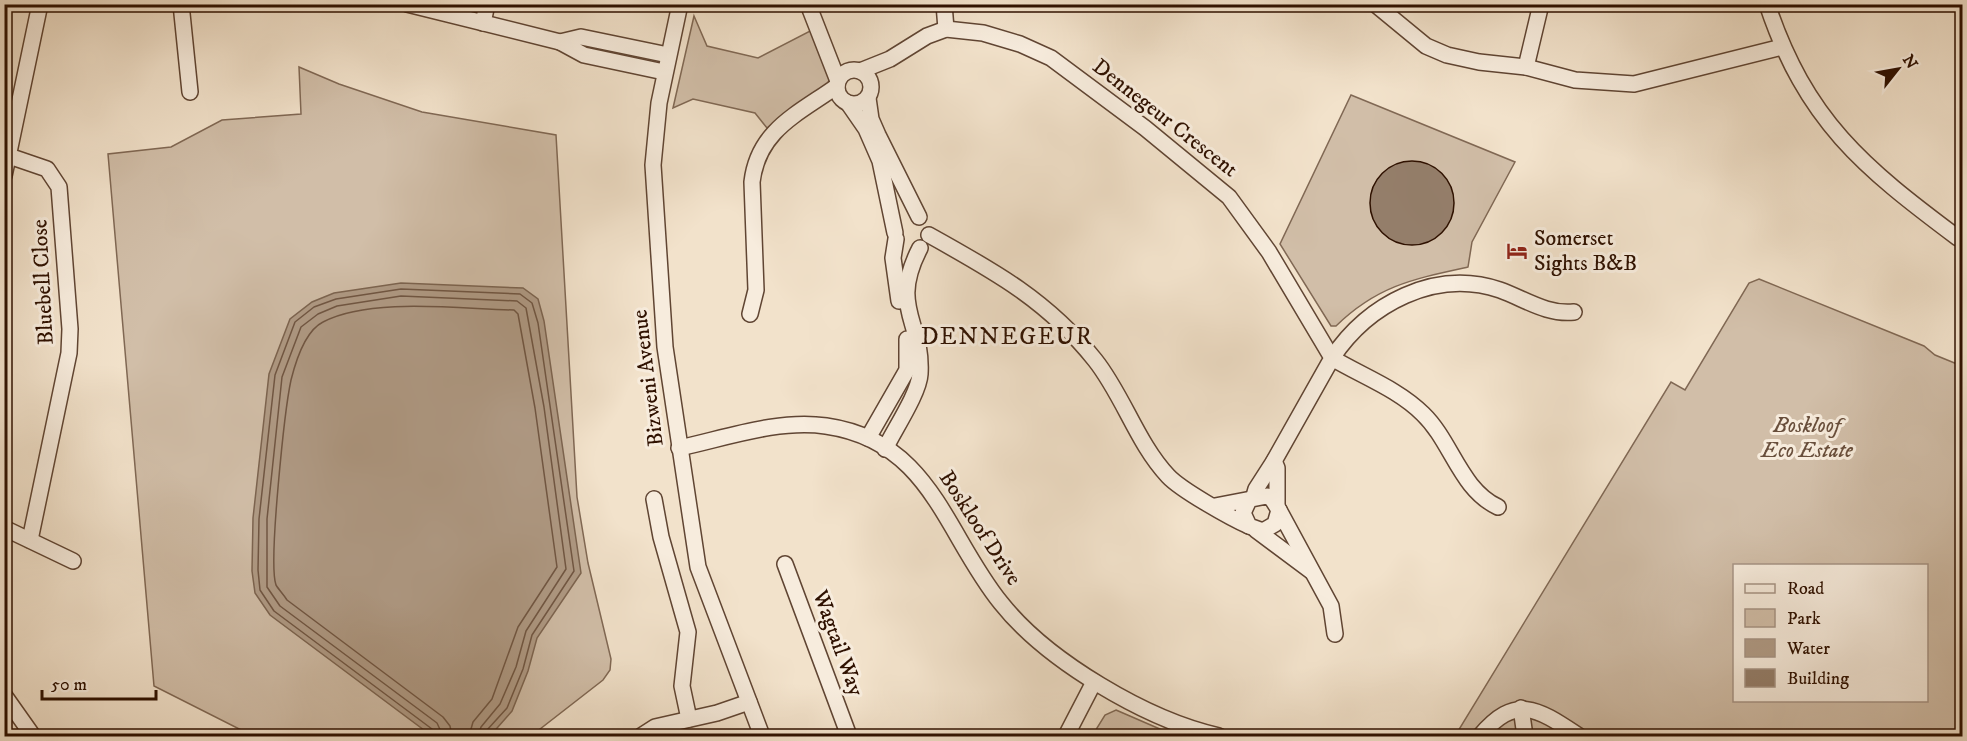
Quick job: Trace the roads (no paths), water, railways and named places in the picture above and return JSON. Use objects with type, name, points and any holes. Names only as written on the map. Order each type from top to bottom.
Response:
[{"type":"street","points":[[4,176],[40,4]]},
{"type":"street","points":[[181,4],[190,92]]},
{"type":"street","points":[[407,4],[560,42],[584,55],[664,72]]},
{"type":"street","points":[[483,23],[487,4]]},
{"type":"street","name":"Bizweni Avenue","points":[[680,4],[664,72],[655,129],[653,165],[665,347],[698,567],[762,736]]},
{"type":"street","points":[[808,4],[842,93],[866,129],[880,161],[896,236],[909,250],[920,248]]},
{"type":"street","points":[[750,314],[756,290],[752,182],[754,165],[760,149],[780,126],[820,100],[842,93],[855,70],[890,59],[927,36],[946,28],[944,4]]},
{"type":"street","points":[[1375,4],[1419,41],[1447,55],[1479,62],[1526,67],[1575,80],[1634,84],[1782,47]]},
{"type":"street","points":[[1526,67],[1540,4]]},
{"type":"street","points":[[1767,4],[1782,47],[1818,111],[1844,144],[1884,181],[1958,238]]},
{"type":"street","name":"Dennegeur Crescent","points":[[946,28],[983,33],[1020,44],[1051,58],[1214,183],[1241,212],[1269,252],[1332,358]]},
{"type":"street","points":[[560,42],[581,37],[668,55]]},
{"type":"street","points":[[829,54],[868,77],[871,119],[919,217],[927,224],[929,235],[909,272],[906,299],[919,353],[914,371],[898,405],[885,449]]},
{"type":"street","points":[[842,93],[859,104],[870,93],[890,59]]},
{"type":"street","name":"Bluebell Close","points":[[9,156],[47,169],[59,187],[70,329],[69,353],[30,540]]},
{"type":"street","points":[[914,371],[899,304],[893,258],[896,236],[902,219],[919,217]]},
{"type":"street","points":[[929,235],[1006,278],[1053,314],[1096,361],[1168,476],[1215,506],[1229,518],[1252,528],[1314,572]]},
{"type":"street","points":[[1252,528],[1243,513],[1256,489],[1347,335],[1374,311],[1402,296],[1429,288],[1464,284],[1497,290],[1557,314],[1574,312]]},
{"type":"street","points":[[1332,358],[1414,405],[1437,432],[1476,493],[1498,507]]},
{"type":"street","points":[[868,438],[898,405]]},
{"type":"street","name":"Boskloof Drive","points":[[679,448],[772,428],[806,424],[829,426],[868,438],[903,460],[922,478],[977,569],[1001,603],[1027,632],[1094,682],[1138,705],[1218,736]]},
{"type":"street","points":[[1252,528],[1270,528],[1279,517],[1277,468],[1274,461]]},
{"type":"street","points":[[1215,506],[1267,496],[1278,507],[1333,611],[1335,634]]},
{"type":"street","points":[[654,499],[661,537],[688,632],[682,686],[690,719]]},
{"type":"street","points":[[4,528],[73,561]]},
{"type":"street","name":"Wagtail Way","points":[[785,564],[849,736]]},
{"type":"street","points":[[1066,736],[1094,682]]},
{"type":"street","points":[[4,695],[33,736]]},
{"type":"street","points":[[641,736],[656,727],[673,729],[690,719],[749,702]]},
{"type":"street","points":[[1480,736],[1504,713],[1521,708],[1551,718],[1579,736]]},
{"type":"street","points":[[1521,708],[1525,736]]},
{"type":"water","points":[[401,283],[523,288],[538,299],[544,321],[581,573],[537,638],[528,671],[512,711],[490,736],[432,736],[270,615],[255,593],[252,571],[253,518],[269,374],[290,319],[312,302],[334,293]]},
{"type":"place","name":"Somerset Sights B&B","points":[[1517,251]]},
{"type":"district","name":"DENNEGEUR","points":[[1007,337]]},
{"type":"park label","name":"Boskloof Eco Estate","points":[[1807,438]]}]
